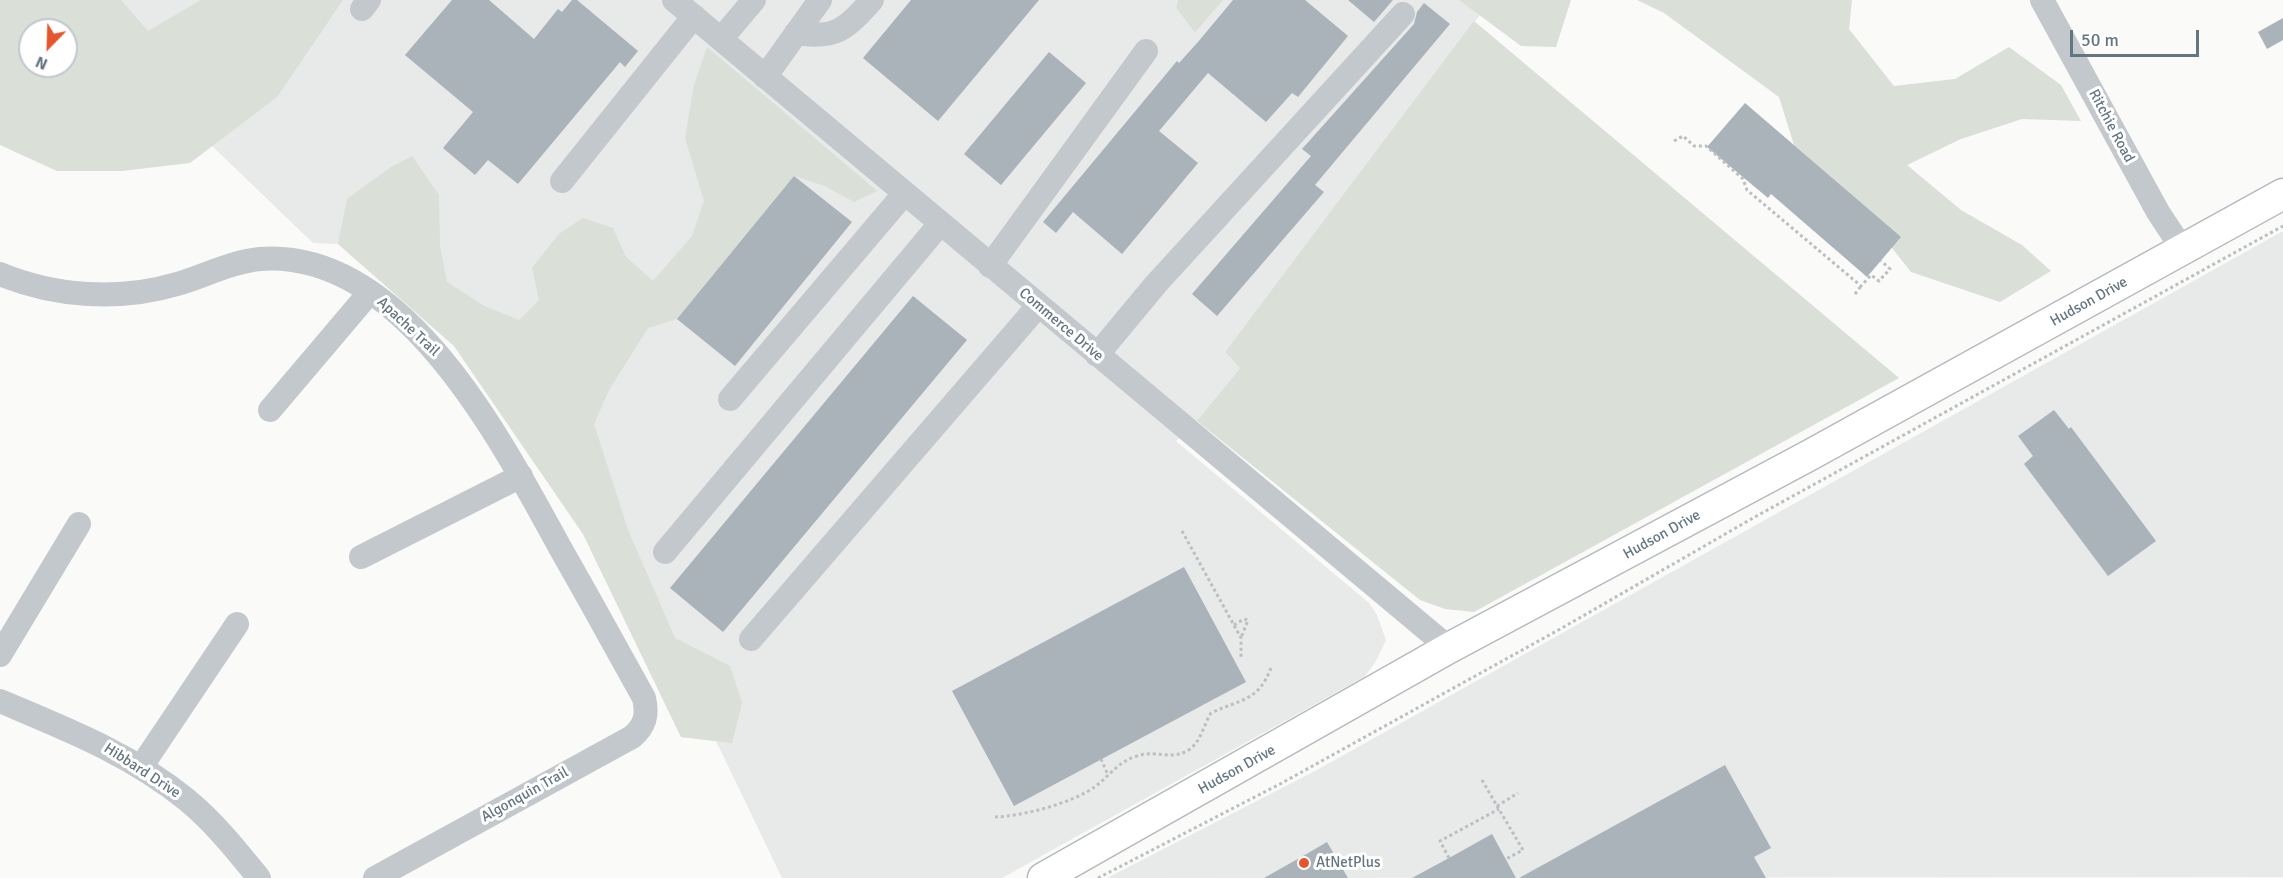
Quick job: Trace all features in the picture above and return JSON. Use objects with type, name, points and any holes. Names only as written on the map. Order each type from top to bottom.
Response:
[{"type":"main road","name":"Hudson Drive","points":[[1043,878],[1449,648],[2283,194]]},
{"type":"street","name":"Commerce Drive","points":[[674,0],[1449,648]]},
{"type":"street","points":[[721,39],[754,0]]},
{"type":"street","points":[[765,77],[820,0]]},
{"type":"street","points":[[796,33],[817,37],[844,30],[872,0]]},
{"type":"street","name":"Ritchie Road","points":[[2048,2],[2158,212],[2183,250]]},
{"type":"street","points":[[1097,355],[1156,284],[1403,14]]},
{"type":"street","points":[[562,181],[694,16]]},
{"type":"street","points":[[990,266],[1146,51]]},
{"type":"street","points":[[730,399],[904,194]]},
{"type":"street","points":[[665,552],[940,224]]},
{"type":"street","name":"Apache Trail","points":[[0,274],[55,290],[116,294],[179,283],[230,264],[280,259],[318,266],[370,292],[444,362],[491,425],[641,694]]},
{"type":"street","points":[[270,410],[370,292]]},
{"type":"street","points":[[751,639],[1038,306]]},
{"type":"street","points":[[361,557],[521,476]]},
{"type":"street","points":[[0,655],[79,524]]},
{"type":"street","points":[[141,767],[237,624]]},
{"type":"street","name":"Algonquin Trail","points":[[375,878],[632,737],[639,732],[646,717],[641,694]]},
{"type":"street","name":"Hibbard Drive","points":[[0,701],[96,742],[141,767],[188,801],[212,823],[259,878]]},
{"type":"path","points":[[1674,141],[1683,136],[1694,146],[1706,146],[1743,179],[1747,190],[1861,286]]},
{"type":"path","points":[[1098,878],[1280,784],[1562,628],[1753,518],[2283,226]]},
{"type":"path","points":[[1855,294],[1871,274],[1879,281],[1890,269],[1881,261]]},
{"type":"path","points":[[1182,531],[1241,638]]},
{"type":"path","points":[[1234,625],[1244,619],[1248,620],[1241,638],[1241,657]]},
{"type":"path","points":[[994,817],[1009,816],[1076,797],[1095,786],[1123,761],[1140,754],[1172,757],[1192,748],[1211,713],[1243,702],[1256,693],[1266,680],[1271,668]]},
{"type":"path","points":[[1101,759],[1108,775]]},
{"type":"path","points":[[1482,780],[1523,850],[1506,859]]},
{"type":"path","points":[[1449,858],[1440,841],[1498,808],[1518,793]]},
{"type":"shaded area","points":[[0,0],[121,0],[148,31],[201,0],[343,0],[277,97],[190,163],[122,171],[57,171],[0,145]]},
{"type":"shaded area","points":[[112,0],[1178,0],[1176,8],[1195,33],[1223,0],[1459,0],[1480,15],[1225,352],[1240,368],[1197,421],[1176,441],[1369,603],[1377,615],[1386,640],[1375,663],[1364,677],[1002,878],[782,878],[716,741],[681,737],[583,534],[454,346],[338,244],[313,243],[212,146]]},
{"type":"shaded area","points":[[1178,0],[1223,0],[1195,33],[1176,8]]},
{"type":"shaded area","points":[[1459,0],[1571,0],[1556,47],[1521,46]]},
{"type":"shaded area","points":[[1637,0],[1852,0],[1849,29],[1894,86],[1955,79],[2009,47],[2061,85],[2081,121],[2022,119],[1961,139],[1907,165],[1961,210],[2022,245],[2051,271],[2000,302],[1911,272],[1847,191],[1794,145],[1779,97],[1664,13]]},
{"type":"shaded area","points":[[1474,21],[1899,378],[1474,612],[1445,609],[1420,600],[1197,421],[1240,368],[1225,352]]},
{"type":"shaded area","points":[[707,47],[877,191],[854,202],[825,186],[794,176],[677,319],[648,328],[609,390],[594,424],[628,530],[675,638],[730,666],[742,703],[732,743],[681,737],[583,534],[454,346],[338,244],[347,199],[391,167],[412,156],[439,195],[440,246],[447,282],[484,306],[519,320],[539,300],[532,268],[559,234],[583,218],[613,228],[626,257],[653,281],[692,236],[704,201],[685,138],[694,85]]},
{"type":"shaded area","points":[[2283,231],[2283,877],[1107,878],[1315,771]]},
{"type":"building","points":[[452,0],[489,0],[534,39],[558,9],[562,12],[572,0],[577,0],[638,51],[625,67],[620,62],[518,184],[488,160],[475,175],[443,148],[473,112],[405,55]]},
{"type":"building","points":[[911,0],[1039,0],[938,121],[863,58]]},
{"type":"building","points":[[1233,0],[1305,0],[1348,36],[1298,97],[1292,93],[1266,122],[1208,73],[1159,131],[1198,163],[1122,254],[1073,212],[1056,233],[1043,222],[1177,61],[1179,63]]},
{"type":"building","points":[[1348,0],[1393,0],[1374,22]]},
{"type":"building","points":[[1424,3],[1450,24],[1315,185],[1324,192],[1217,316],[1192,294],[1311,156],[1302,149],[1414,24],[1417,12]]},
{"type":"building","points":[[2283,18],[2283,40],[2267,49],[2258,32]]},
{"type":"building","points":[[1049,52],[1086,83],[1001,185],[964,154]]},
{"type":"building","points":[[1745,103],[1901,237],[1867,277],[1771,194],[1768,198],[1707,147]]},
{"type":"building","points":[[794,176],[852,222],[735,366],[677,319]]},
{"type":"building","points":[[913,296],[967,340],[723,632],[670,588]]},
{"type":"building","points":[[2054,410],[2069,429],[2071,427],[2156,541],[2108,576],[2024,464],[2033,456],[2018,436]]},
{"type":"building","points":[[1184,567],[1246,682],[1014,806],[952,691]]},
{"type":"building","points":[[1725,765],[1771,848],[1754,857],[1766,878],[1519,878]]},
{"type":"building","points":[[1492,834],[1516,878],[1412,878],[1449,858]]},
{"type":"building","points":[[1327,842],[1348,878],[1264,878],[1303,856]]},
{"type":"place","name":"AtNetPlus","points":[[1304,863]]}]
